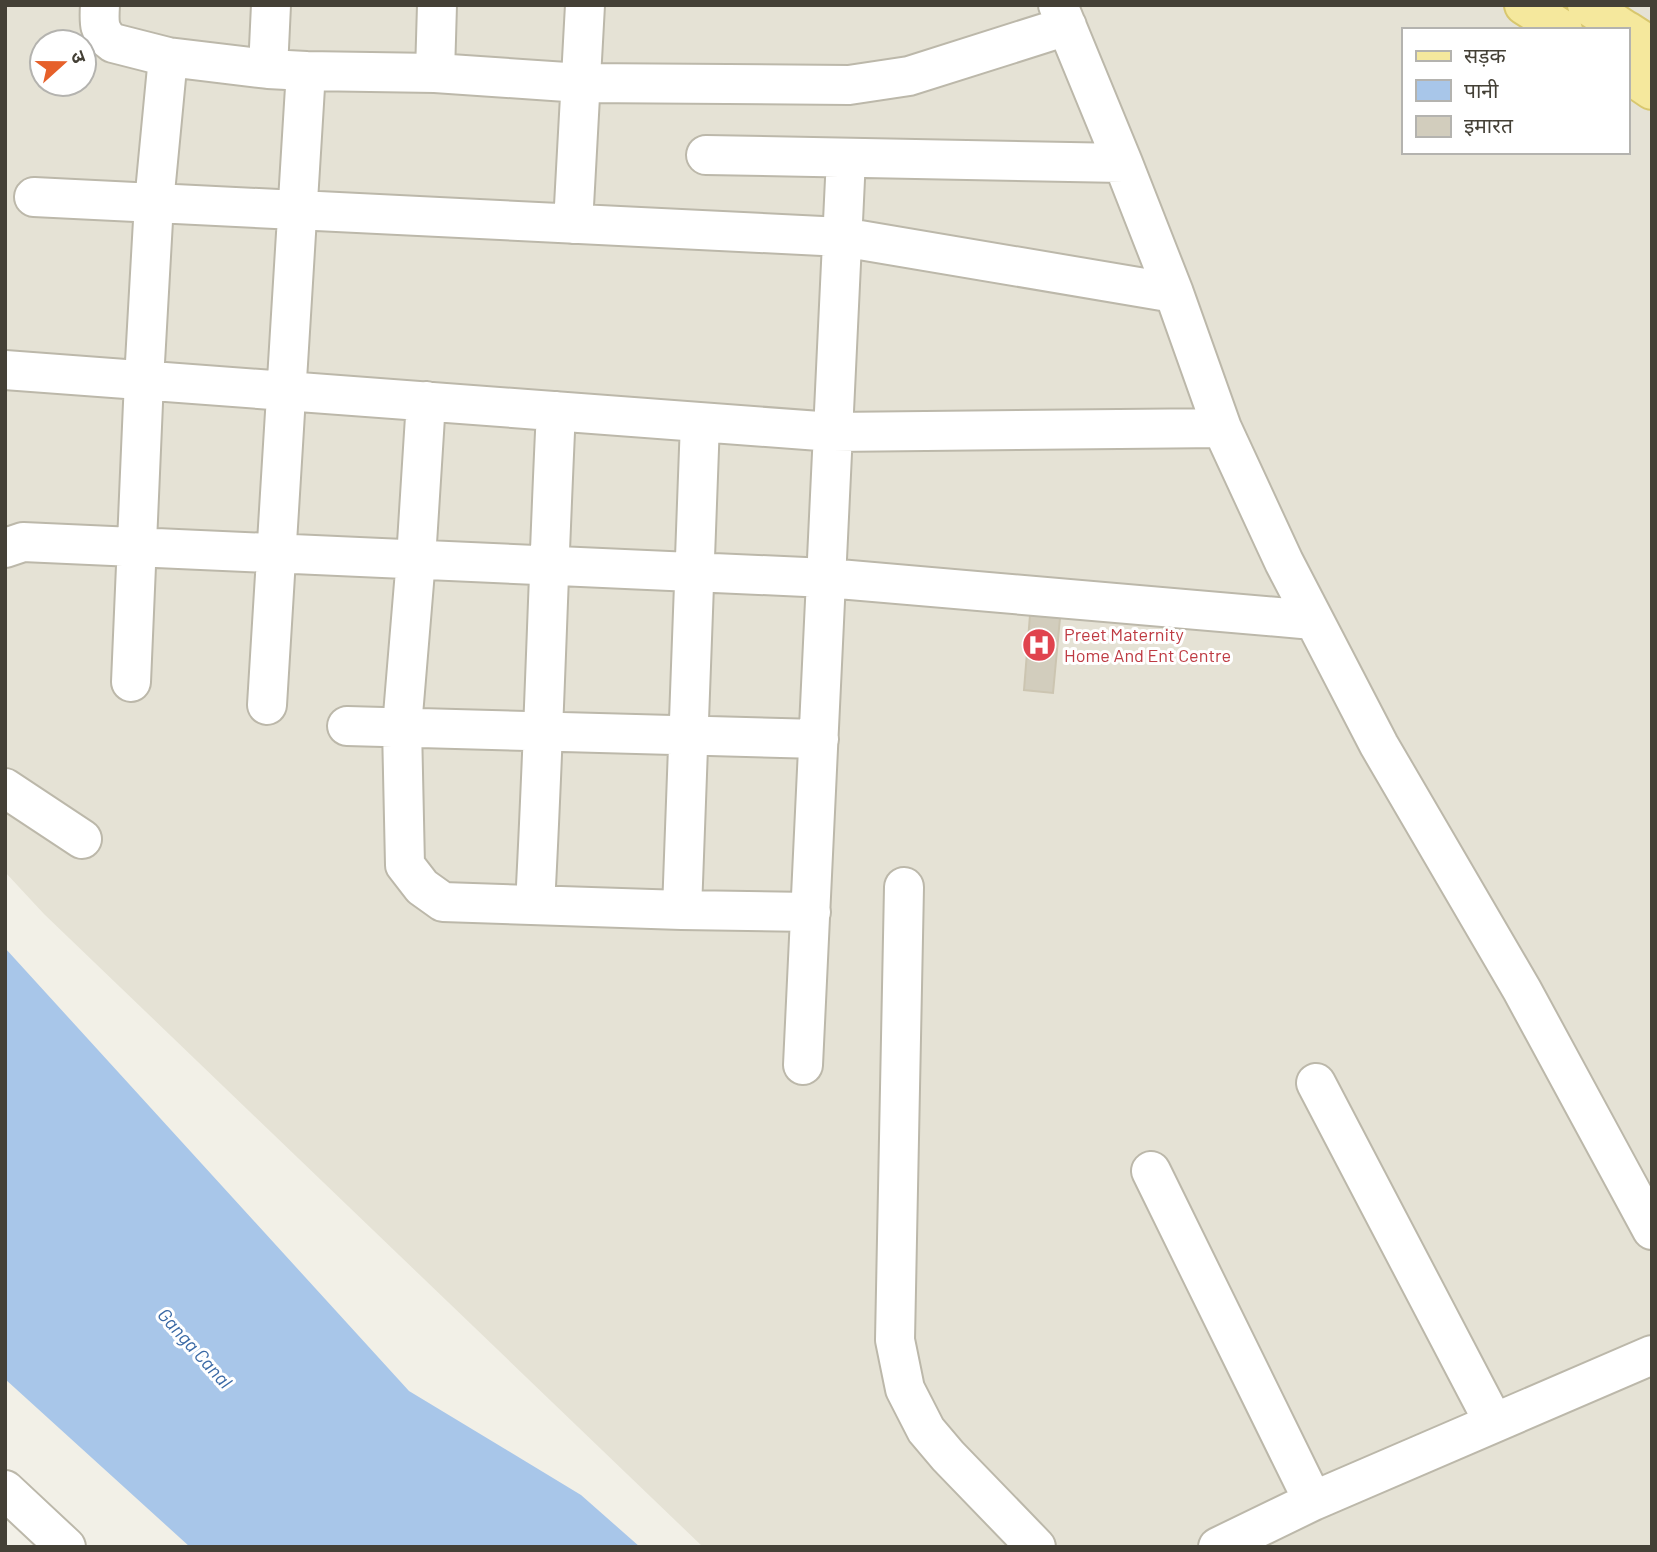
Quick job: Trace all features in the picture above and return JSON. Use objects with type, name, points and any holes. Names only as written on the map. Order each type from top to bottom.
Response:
[{"type":"main road","points":[[1524,5],[1560,28]]},
{"type":"main road","points":[[1587,5],[1622,28]]},
{"type":"main road","points":[[1629,33],[1652,47]]},
{"type":"main road","points":[[1629,74],[1652,90]]},
{"type":"street","points":[[100,5],[99,25],[106,38],[113,43],[168,57],[268,69],[435,73],[581,83],[849,85],[909,76],[1062,16],[1174,293],[1222,428],[1284,562],[1379,745],[1522,990],[1652,1230]]},
{"type":"street","points":[[268,69],[271,5]]},
{"type":"street","points":[[435,73],[437,5]]},
{"type":"street","points":[[573,224],[585,5]]},
{"type":"street","points":[[131,682],[153,203],[168,57]]},
{"type":"street","points":[[267,705],[306,71]]},
{"type":"street","points":[[706,155],[1123,163]]},
{"type":"street","points":[[803,1065],[846,158]]},
{"type":"street","points":[[34,197],[842,237],[1174,293]]},
{"type":"street","points":[[5,370],[833,432],[1222,428]]},
{"type":"street","points":[[426,401],[402,727],[405,865],[422,887],[443,902],[811,912]]},
{"type":"street","points":[[535,905],[556,411]]},
{"type":"street","points":[[682,910],[700,422]]},
{"type":"street","points":[[5,548],[23,542],[138,546],[827,578],[1313,620]]},
{"type":"street","points":[[347,726],[819,738]]},
{"type":"street","points":[[5,788],[82,839]]},
{"type":"street","points":[[904,887],[895,1340],[899,1362],[905,1389],[926,1430],[1036,1547]]},
{"type":"street","points":[[1316,1083],[1494,1423]]},
{"type":"street","points":[[1151,1171],[1313,1501]]},
{"type":"street","points":[[1218,1547],[1313,1501],[1652,1355]]},
{"type":"street","points":[[5,1490],[66,1547]]},
{"type":"shaded area","points":[[5,5],[1652,5],[1652,1547],[703,1547],[44,914],[5,872]]},
{"type":"water","name":"Ganga Canal","points":[[5,948],[409,1391],[581,1495],[640,1547],[190,1547],[5,1379]]},
{"type":"building","points":[[1030,615],[1060,618],[1053,693],[1024,690]]},
{"type":"place","name":"Preet Maternity Home And Ent Centre","points":[[1039,645]]}]
